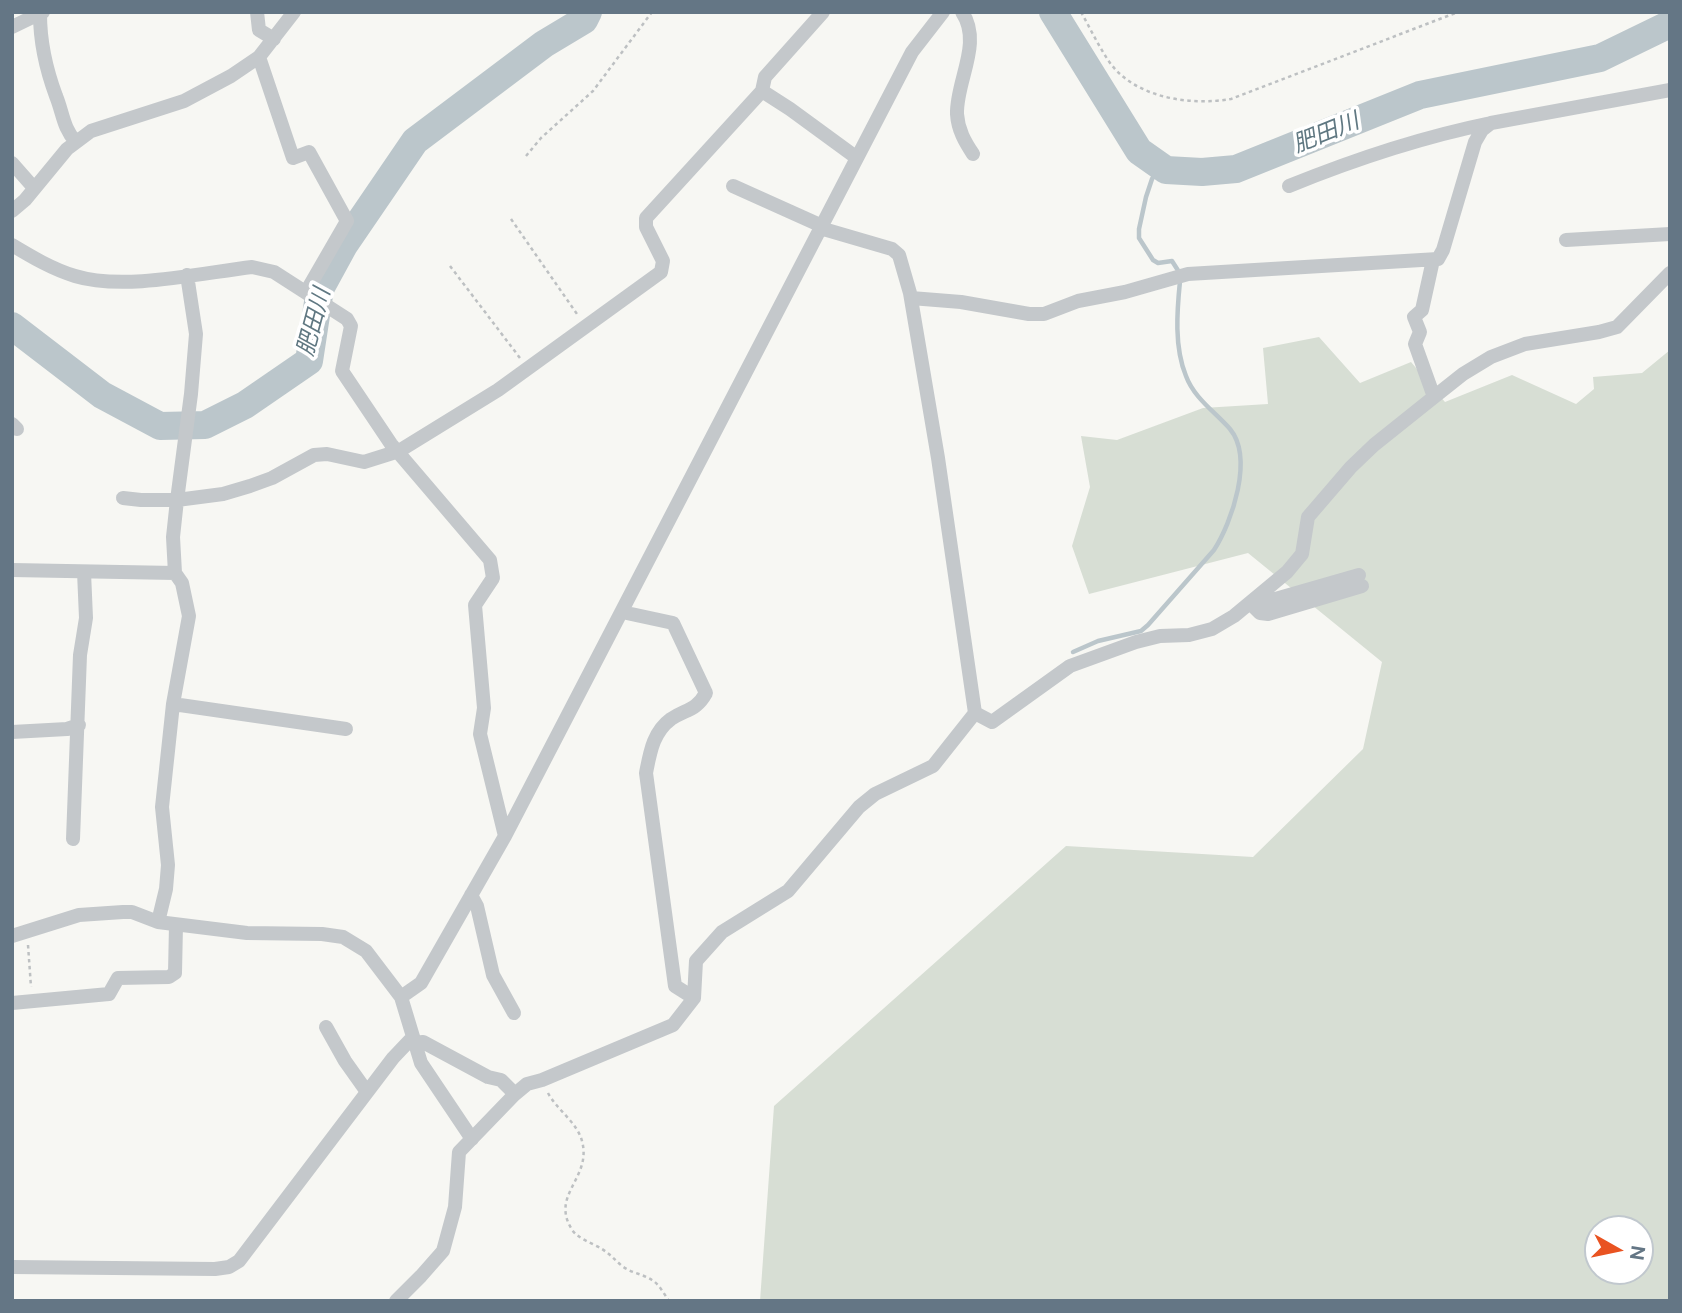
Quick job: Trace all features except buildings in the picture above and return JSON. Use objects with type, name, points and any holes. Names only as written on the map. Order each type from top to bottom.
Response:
[{"type":"street","points":[[257,12],[259,30],[274,39]]},
{"type":"street","points":[[12,211],[67,149],[90,131],[184,101],[259,57],[294,12]]},
{"type":"street","points":[[123,498],[177,499],[223,494],[272,478],[313,455],[327,454],[364,462],[399,451],[528,369],[661,272],[663,261],[646,227],[646,218],[762,91],[765,77],[823,12]]},
{"type":"street","points":[[401,997],[421,983],[505,836],[912,52],[943,12]]},
{"type":"street","points":[[962,12],[967,19],[970,45],[957,116],[965,142],[973,154]]},
{"type":"street","points":[[12,27],[41,13],[40,31],[48,78],[66,131],[76,142]]},
{"type":"street","points":[[259,57],[293,158],[309,152],[348,221],[306,293]]},
{"type":"street","points":[[1289,186],[1381,153],[1455,131],[1670,90]]},
{"type":"street","points":[[762,91],[857,158]]},
{"type":"street","points":[[733,186],[821,227],[892,249],[899,255],[911,298],[1044,314],[1078,301],[1125,292],[1188,274],[1438,259],[1475,142],[1482,130],[1491,123]]},
{"type":"street","points":[[12,163],[34,188]]},
{"type":"street","points":[[1566,240],[1670,234]]},
{"type":"street","points":[[12,244],[43,263],[77,276],[119,282],[262,268],[274,272],[347,319],[351,326],[342,371],[391,444],[490,560],[493,578],[475,605],[484,708],[480,734],[505,836]]},
{"type":"street","points":[[1433,260],[1422,310],[1414,317],[1420,332],[1415,344],[1434,397]]},
{"type":"street","points":[[975,713],[992,722],[1070,666],[1136,642],[1212,629],[1254,601],[1287,572],[1302,554],[1308,517],[1374,445],[1463,374],[1491,358],[1525,344],[1617,327],[1670,273]]},
{"type":"street","points":[[158,922],[166,889],[168,865],[162,807],[173,704],[189,616],[181,583],[175,573],[173,537],[196,334],[187,275]]},
{"type":"street","points":[[396,1301],[443,1251],[454,1208],[459,1152],[514,1094],[527,1084],[673,1025],[694,998],[696,961],[722,932],[768,906],[788,891],[859,807],[875,794],[933,766],[975,713],[938,458],[910,293]]},
{"type":"street","points":[[12,570],[175,573]]},
{"type":"street","points":[[73,839],[80,654],[86,618],[84,572]]},
{"type":"street","points":[[1254,601],[1260,613],[1268,614],[1360,580]]},
{"type":"street","points":[[622,612],[673,623],[706,693],[699,705],[670,720],[652,741],[646,773],[675,986],[694,998]]},
{"type":"street","points":[[173,704],[346,729]]},
{"type":"street","points":[[12,732],[67,729],[79,725]]},
{"type":"street","points":[[471,895],[477,906],[493,975],[514,1013]]},
{"type":"street","points":[[12,936],[90,913],[132,912],[158,922],[176,925],[247,933],[322,933],[343,937],[366,951],[401,997],[422,1063],[472,1139]]},
{"type":"street","points":[[12,1003],[109,994],[118,978],[169,976],[175,973],[176,925]]},
{"type":"street","points":[[326,1027],[367,1092]]},
{"type":"street","points":[[12,1267],[215,1269],[239,1261],[393,1058],[413,1040]]},
{"type":"street","points":[[413,1040],[423,1042],[488,1077],[501,1080],[514,1094]]},
{"type":"path","points":[[526,156],[541,138],[593,91],[652,12]]},
{"type":"path","points":[[1082,12],[1109,62],[1133,85],[1191,102],[1213,102],[1231,99],[1458,12]]},
{"type":"path","points":[[511,219],[586,327]]},
{"type":"path","points":[[450,266],[528,369]]},
{"type":"path","points":[[27,932],[32,1001]]},
{"type":"path","points":[[542,1080],[552,1100],[572,1124],[583,1143],[578,1177],[565,1199],[564,1206],[570,1227],[614,1256],[622,1266],[651,1279],[669,1301]]},
{"type":"shaded area","points":[[1319,337],[1360,383],[1411,362],[1445,402],[1512,375],[1576,404],[1594,389],[1593,377],[1642,373],[1670,350],[1670,1301],[760,1301],[774,1106],[1066,846],[1253,857],[1363,749],[1382,662],[1248,553],[1089,594],[1072,546],[1090,487],[1081,436],[1117,440],[1203,408],[1268,404],[1263,348]]},
{"type":"waterway","name":"肥田川","points":[[12,326],[102,395],[160,426],[205,425],[245,405],[309,361],[320,289],[344,245],[415,141],[544,44],[584,20],[588,12]]},
{"type":"waterway","name":"肥田川","points":[[1053,12],[1139,151],[1166,170],[1202,172],[1236,169],[1420,95],[1600,58],[1670,24]]},
{"type":"waterway","points":[[1160,166],[1146,197],[1139,238],[1153,260],[1158,263],[1172,261],[1179,272]]},
{"type":"waterway","points":[[1073,652],[1098,641],[1141,631],[1148,625],[1214,550],[1238,490],[1240,456],[1237,441],[1230,429],[1194,391],[1182,365],[1177,317],[1180,281]]}]
